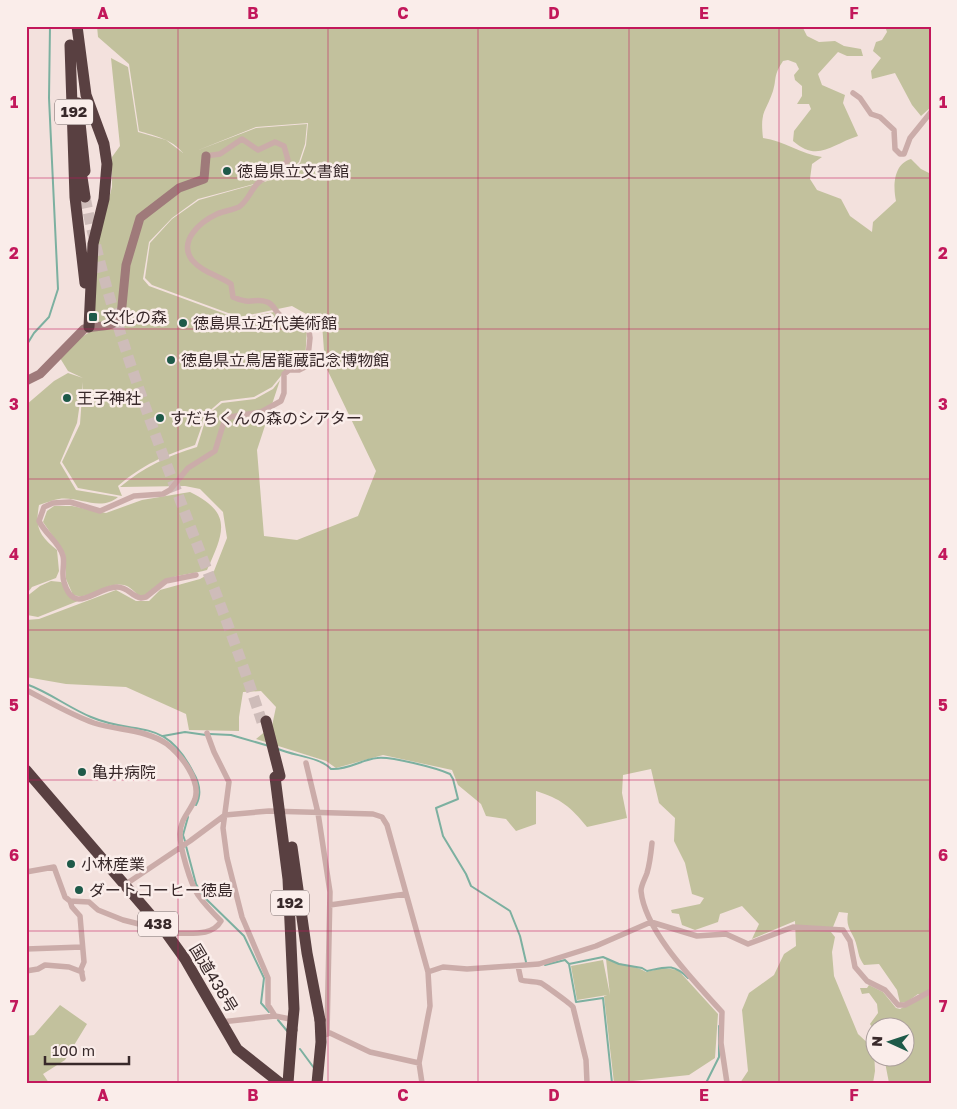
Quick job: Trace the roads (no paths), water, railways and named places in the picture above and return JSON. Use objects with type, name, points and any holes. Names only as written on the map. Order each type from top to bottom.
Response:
[{"type":"highway","name":"192","points":[[70,26],[76,128],[87,196],[78,110],[76,26]]},
{"type":"highway","points":[[76,26],[86,95],[104,144],[107,164],[104,199],[93,244],[87,328]]},
{"type":"highway","points":[[70,45],[75,197],[86,296],[87,328]]},
{"type":"highway","name":"192","points":[[264,722],[277,777],[324,1035],[317,1083]]},
{"type":"highway","name":"国道438号","points":[[26,770],[126,884],[167,934],[185,959],[237,1049],[273,1081]]},
{"type":"highway","name":"192","points":[[277,777],[288,879],[293,999],[289,1022],[288,1083]]},
{"type":"street","points":[[853,93],[860,98],[871,114],[880,117],[894,130],[896,150],[900,154],[904,154],[910,138],[931,112]]},
{"type":"street","points":[[26,381],[40,374],[87,328],[103,327],[119,320],[126,265],[140,218],[179,188],[204,179],[206,156],[220,154],[242,139],[247,140],[258,150],[275,142],[284,146],[288,160],[285,164],[263,178],[251,189],[243,204],[216,214],[206,221],[188,238],[187,248],[192,259],[201,269],[231,284],[233,298],[251,303],[259,300],[268,302],[278,315],[308,324],[310,338],[307,366],[300,370],[289,370],[284,374],[282,401],[261,412],[230,417],[224,422],[215,451],[188,468],[170,490],[163,494],[134,496],[100,511],[70,502],[53,503],[44,507],[39,521],[44,531],[60,548],[63,556],[63,580],[68,593],[73,598],[82,600],[119,587],[125,588],[141,598],[146,597],[166,581],[196,575]]},
{"type":"street","points":[[26,690],[95,723],[151,735],[167,745],[181,758],[189,771],[195,792],[195,800],[184,816],[180,828],[182,847],[197,893],[221,921],[218,926],[205,932],[167,934]]},
{"type":"street","points":[[207,733],[230,782],[225,815],[224,842],[233,883],[251,940],[268,978],[268,1006],[275,1016]]},
{"type":"street","points":[[306,763],[318,813],[330,892],[324,1035],[330,1033],[370,1052],[419,1063]]},
{"type":"street","points":[[126,884],[190,842],[225,815],[269,811],[373,814],[382,817],[387,825],[428,972],[430,1006],[419,1063],[422,1083]]},
{"type":"street","points":[[652,843],[650,862],[641,890],[652,922],[675,959],[722,1012],[721,1043],[727,1083]]},
{"type":"street","points":[[26,872],[54,867],[65,897],[80,916],[84,962],[83,979]]},
{"type":"street","points":[[330,905],[406,894]]},
{"type":"street","points":[[70,901],[89,902],[98,910],[123,920],[147,926],[158,924]]},
{"type":"street","points":[[931,920],[931,930]]},
{"type":"street","points":[[428,972],[443,967],[467,969],[518,966],[557,959],[611,940],[652,922],[696,936],[726,934],[748,944],[793,927],[843,930],[850,941],[856,967],[867,981],[890,995],[896,1004],[904,1005],[931,991]]},
{"type":"street","points":[[26,949],[82,947]]},
{"type":"street","points":[[26,971],[38,969],[45,965],[69,967],[82,972]]},
{"type":"street","points":[[518,966],[521,980],[543,984],[557,997],[569,1002],[573,1006],[586,1060],[587,1083]]},
{"type":"street","points":[[221,1022],[275,1016],[289,1022]]},
{"type":"waterway","points":[[26,346],[34,333],[49,317],[58,289],[49,98],[50,26]]},
{"type":"waterway","points":[[26,684],[91,717],[107,723],[148,731],[160,735],[171,742],[182,754],[197,780],[199,792],[196,805]]},
{"type":"waterway","points":[[163,736],[185,732],[206,735]]},
{"type":"waterway","points":[[210,734],[231,735],[269,746]]},
{"type":"waterway","points":[[278,749],[314,759],[331,769],[343,768],[371,759],[383,758],[414,763],[450,774],[458,799],[436,808],[443,836],[466,874],[471,886],[510,911],[520,936],[526,962]]},
{"type":"waterway","points":[[185,841],[183,835],[188,817]]},
{"type":"waterway","points":[[186,846],[196,884],[203,896],[244,936],[264,978],[261,1003],[269,1012]]},
{"type":"waterway","points":[[569,964],[603,957],[619,964],[642,968],[647,971],[669,967],[678,970],[688,978]]},
{"type":"waterway","points":[[545,965],[565,960],[569,964],[576,1002],[603,998],[612,1083]]},
{"type":"waterway","points":[[278,1020],[288,1032]]},
{"type":"waterway","points":[[706,1083],[719,1057],[719,1026]]},
{"type":"waterway","points":[[300,1049],[314,1068]]},
{"type":"tunnel","points":[[85,197],[101,265],[142,397],[240,657],[262,722]]},
{"type":"place","name":"徳島県立文書館","points":[[227,171]]},
{"type":"place","name":"文化の森","points":[[93,317]]},
{"type":"place","name":"徳島県立近代美術館","points":[[183,323]]},
{"type":"place","name":"徳島県立鳥居龍蔵記念博物館","points":[[171,360]]},
{"type":"place","name":"王子神社","points":[[67,398]]},
{"type":"place","name":"すだちくんの森のシアター","points":[[160,418]]},
{"type":"place","name":"亀井病院","points":[[82,772]]},
{"type":"place","name":"小林産業","points":[[71,864]]},
{"type":"place","name":"ダートコーヒー徳島","points":[[79,890]]}]
